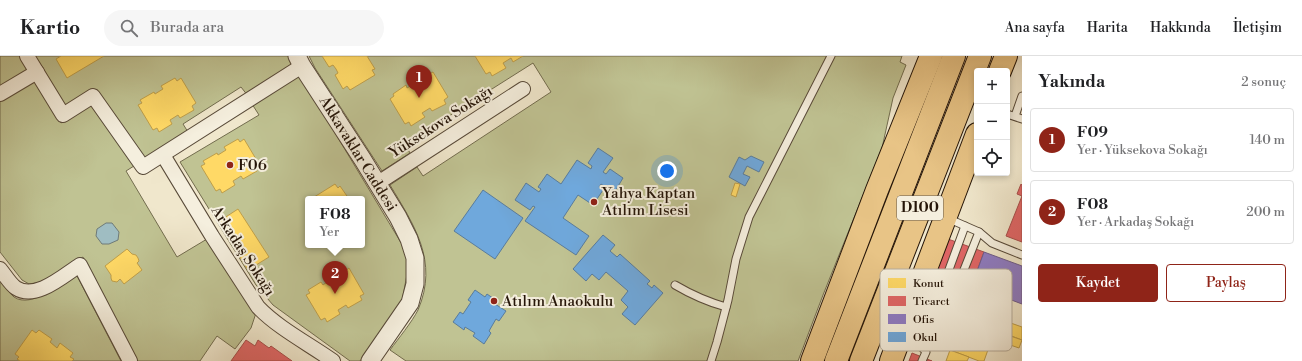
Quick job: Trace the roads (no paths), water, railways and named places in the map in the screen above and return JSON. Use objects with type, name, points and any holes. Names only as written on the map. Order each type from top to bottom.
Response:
[{"type":"highway","points":[[812,361],[876,190],[931,56]]},
{"type":"highway","name":"D100","points":[[836,361],[954,56]]},
{"type":"highway","name":"D100","points":[[897,269],[980,56]]},
{"type":"highway","points":[[1001,68],[1006,56]]},
{"type":"highway","points":[[823,333],[936,101]]},
{"type":"highway","points":[[925,269],[975,140]]},
{"type":"highway","name":"D100","points":[[861,361],[880,312]]},
{"type":"highway","points":[[891,361],[895,351]]},
{"type":"street","points":[[27,56],[63,115],[93,96],[143,168],[193,136],[300,61]]},
{"type":"street","name":"Akkavaklar Caddesi","points":[[300,61],[378,183],[409,239],[415,258],[416,276],[410,303],[370,361]]},
{"type":"street","points":[[0,94],[37,72]]},
{"type":"street","name":"Yüksekova Sokağı","points":[[378,183],[523,89]]},
{"type":"street","name":"Arkadaş Sokağı","points":[[163,155],[212,236],[258,307],[280,325],[333,361]]},
{"type":"street","points":[[0,269],[15,288],[24,291],[35,291],[48,286],[80,265],[130,361]]},
{"type":"lane","points":[[711,361],[726,307],[736,259],[749,217],[832,56]]},
{"type":"lane","points":[[1018,118],[1022,96]]},
{"type":"lane","points":[[945,218],[979,232],[992,243],[1022,255]]},
{"type":"lane","points":[[949,269],[965,226]]},
{"type":"lane","points":[[964,269],[979,232]]},
{"type":"lane","points":[[675,285],[707,302],[726,307]]},
{"type":"lane","points":[[922,361],[925,351]]},
{"type":"water","points":[[106,223],[112,223],[119,232],[118,240],[109,244],[102,244],[96,236],[97,229]]},
{"type":"place","name":"F09","points":[[419,98]]},
{"type":"place","name":"F06","points":[[230,165]]},
{"type":"place","name":"Yahya Kaptan Atılım Lisesi","points":[[594,202]]},
{"type":"place","name":"F08","points":[[335,294]]},
{"type":"place","name":"Atılım Anaokulu","points":[[494,301]]}]
